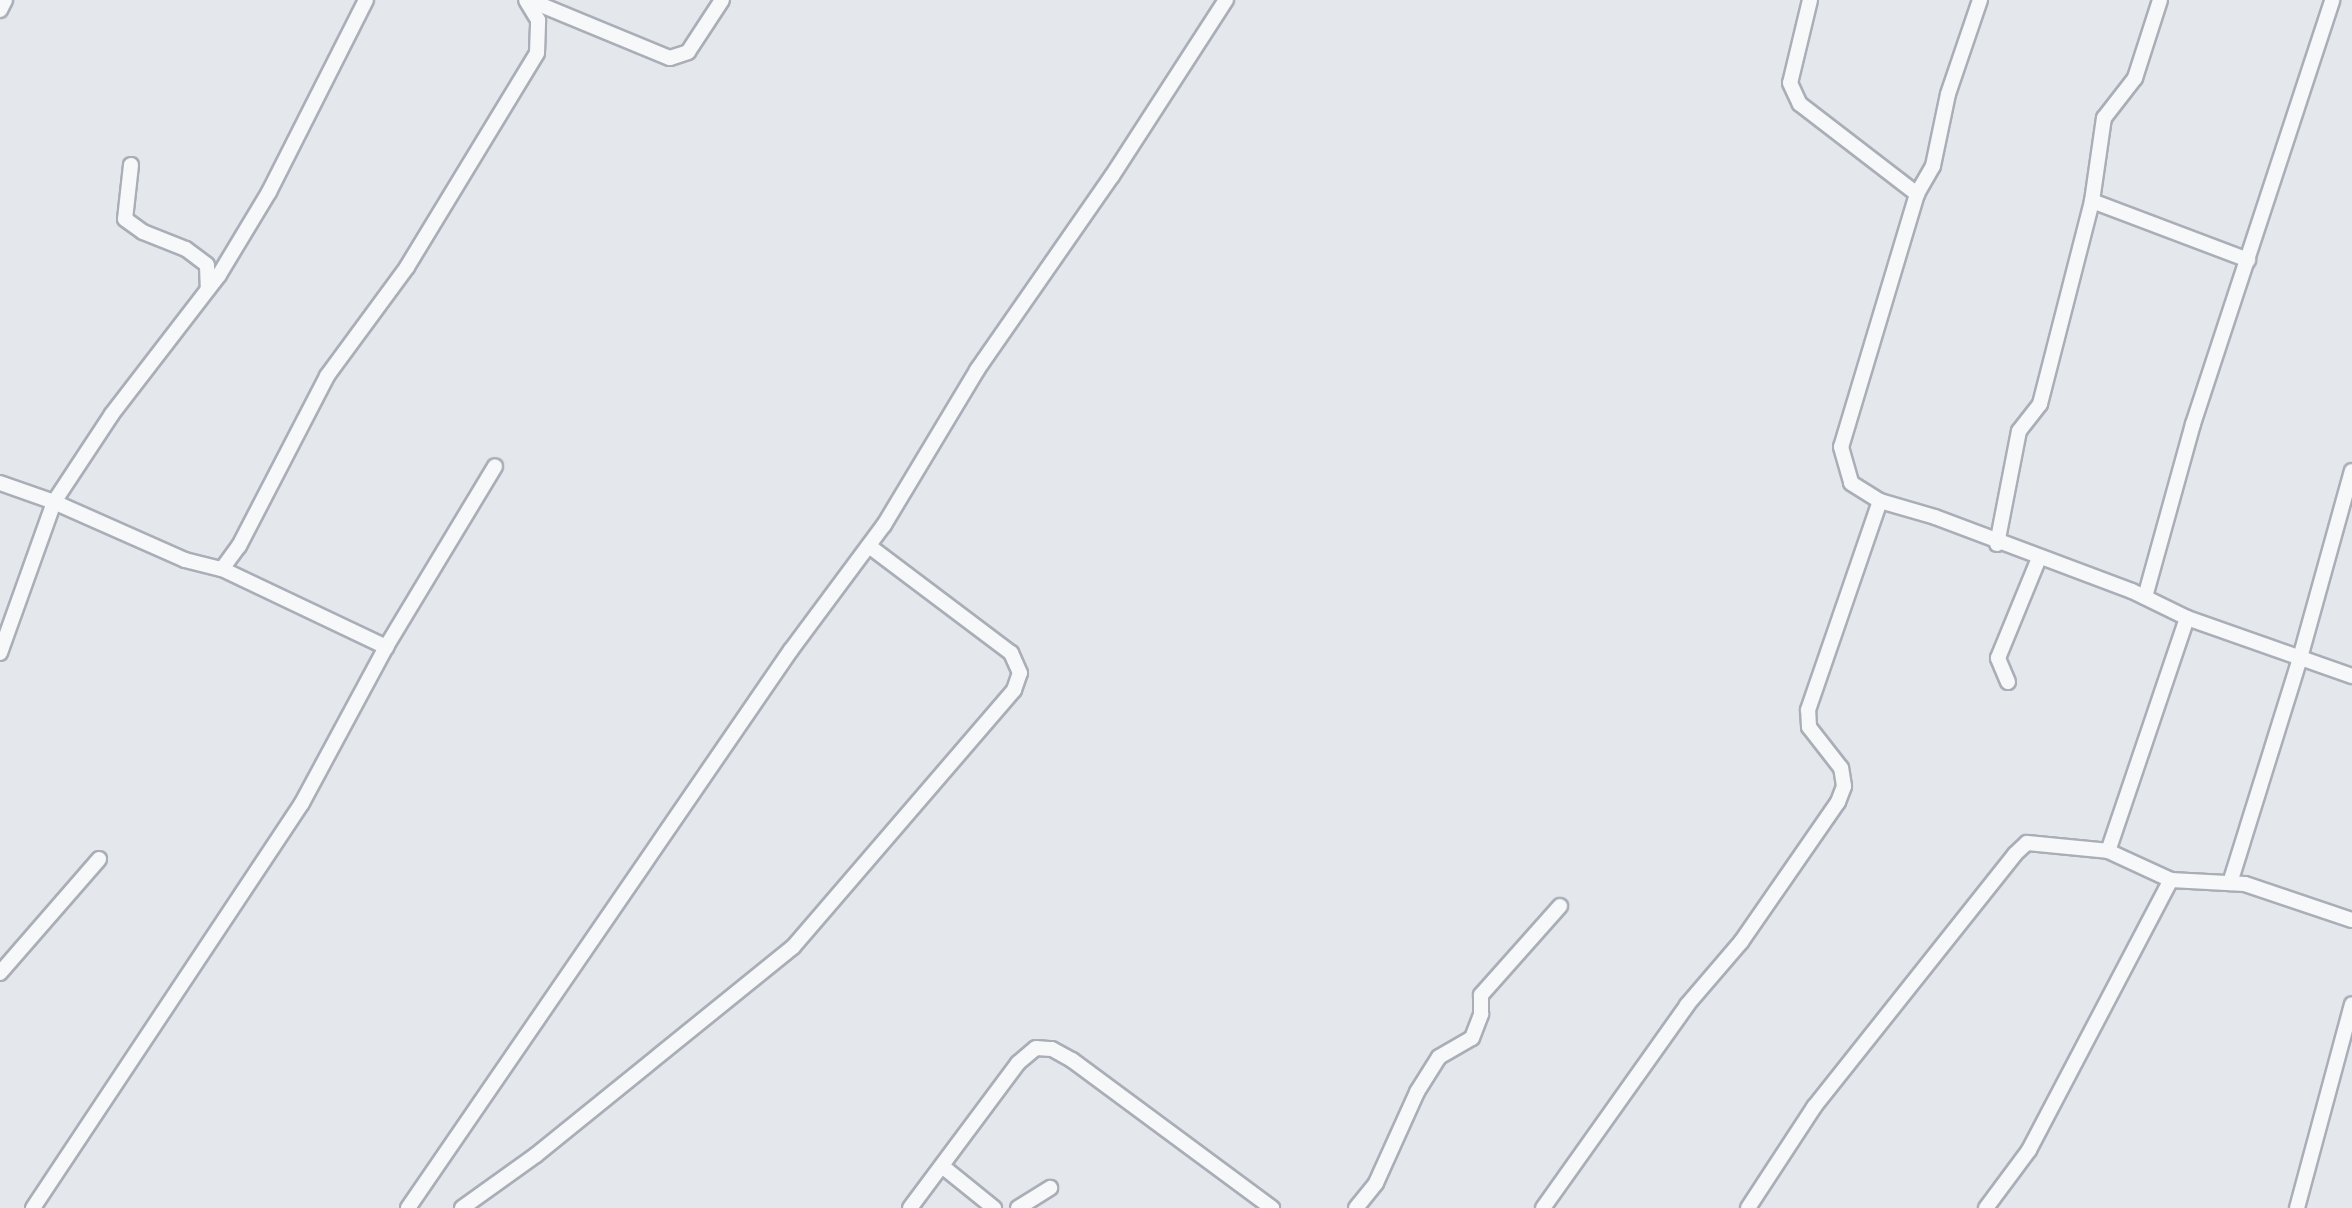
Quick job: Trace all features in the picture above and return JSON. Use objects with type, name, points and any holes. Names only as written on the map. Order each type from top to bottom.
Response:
[{"type":"street","points":[[0,10],[6,0]]},
{"type":"street","points":[[0,653],[54,502],[112,414],[208,288],[269,192],[366,0]]},
{"type":"street","points":[[528,0],[670,58],[688,52],[722,0]]},
{"type":"street","points":[[222,569],[327,376],[408,267],[537,53],[538,20],[528,0]]},
{"type":"street","points":[[408,1208],[791,650],[869,546],[977,370],[1112,176],[1226,0]]},
{"type":"street","points":[[1810,0],[1790,82],[1800,104],[1917,194]]},
{"type":"street","points":[[1980,0],[1948,94],[1933,166],[1917,194],[1840,447],[1851,483],[1880,501],[1920,512],[2145,598],[2187,618],[2352,676]]},
{"type":"street","points":[[1997,544],[2019,430],[2040,404],[2092,200],[2104,118],[2134,78],[2160,0]]},
{"type":"street","points":[[2145,598],[2193,424],[2332,0]]},
{"type":"street","points":[[130,165],[125,220],[143,232],[186,249],[206,265],[208,288]]},
{"type":"street","points":[[2092,200],[2248,260]]},
{"type":"street","points":[[33,1208],[302,803],[386,648],[495,466]]},
{"type":"street","points":[[2230,883],[2300,658],[2352,471]]},
{"type":"street","points":[[0,483],[54,502],[186,560],[222,569],[386,648]]},
{"type":"street","points":[[1543,1208],[1686,1006],[1742,942],[1838,802],[1844,786],[1841,768],[1808,727],[1808,710],[1880,501]]},
{"type":"street","points":[[462,1208],[536,1155],[792,948],[1014,690],[1020,673],[1011,653],[869,546]]},
{"type":"street","points":[[2008,682],[1998,658],[2039,558]]},
{"type":"street","points":[[2108,850],[2187,618]]},
{"type":"street","points":[[1748,1208],[1814,1108],[2015,854],[2027,844],[2108,850],[2171,880],[2230,883],[2352,920]]},
{"type":"street","points":[[0,972],[99,859]]},
{"type":"street","points":[[1986,1208],[2028,1150],[2171,880]]},
{"type":"street","points":[[1356,1208],[1376,1183],[1417,1092],[1439,1057],[1472,1038],[1481,1014],[1481,995],[1560,906]]},
{"type":"street","points":[[2297,1208],[2352,1004]]},
{"type":"street","points":[[910,1208],[1018,1063],[1036,1048],[1052,1049],[1272,1208]]},
{"type":"street","points":[[942,1166],[994,1208]]},
{"type":"street","points":[[1018,1208],[1050,1188]]}]
